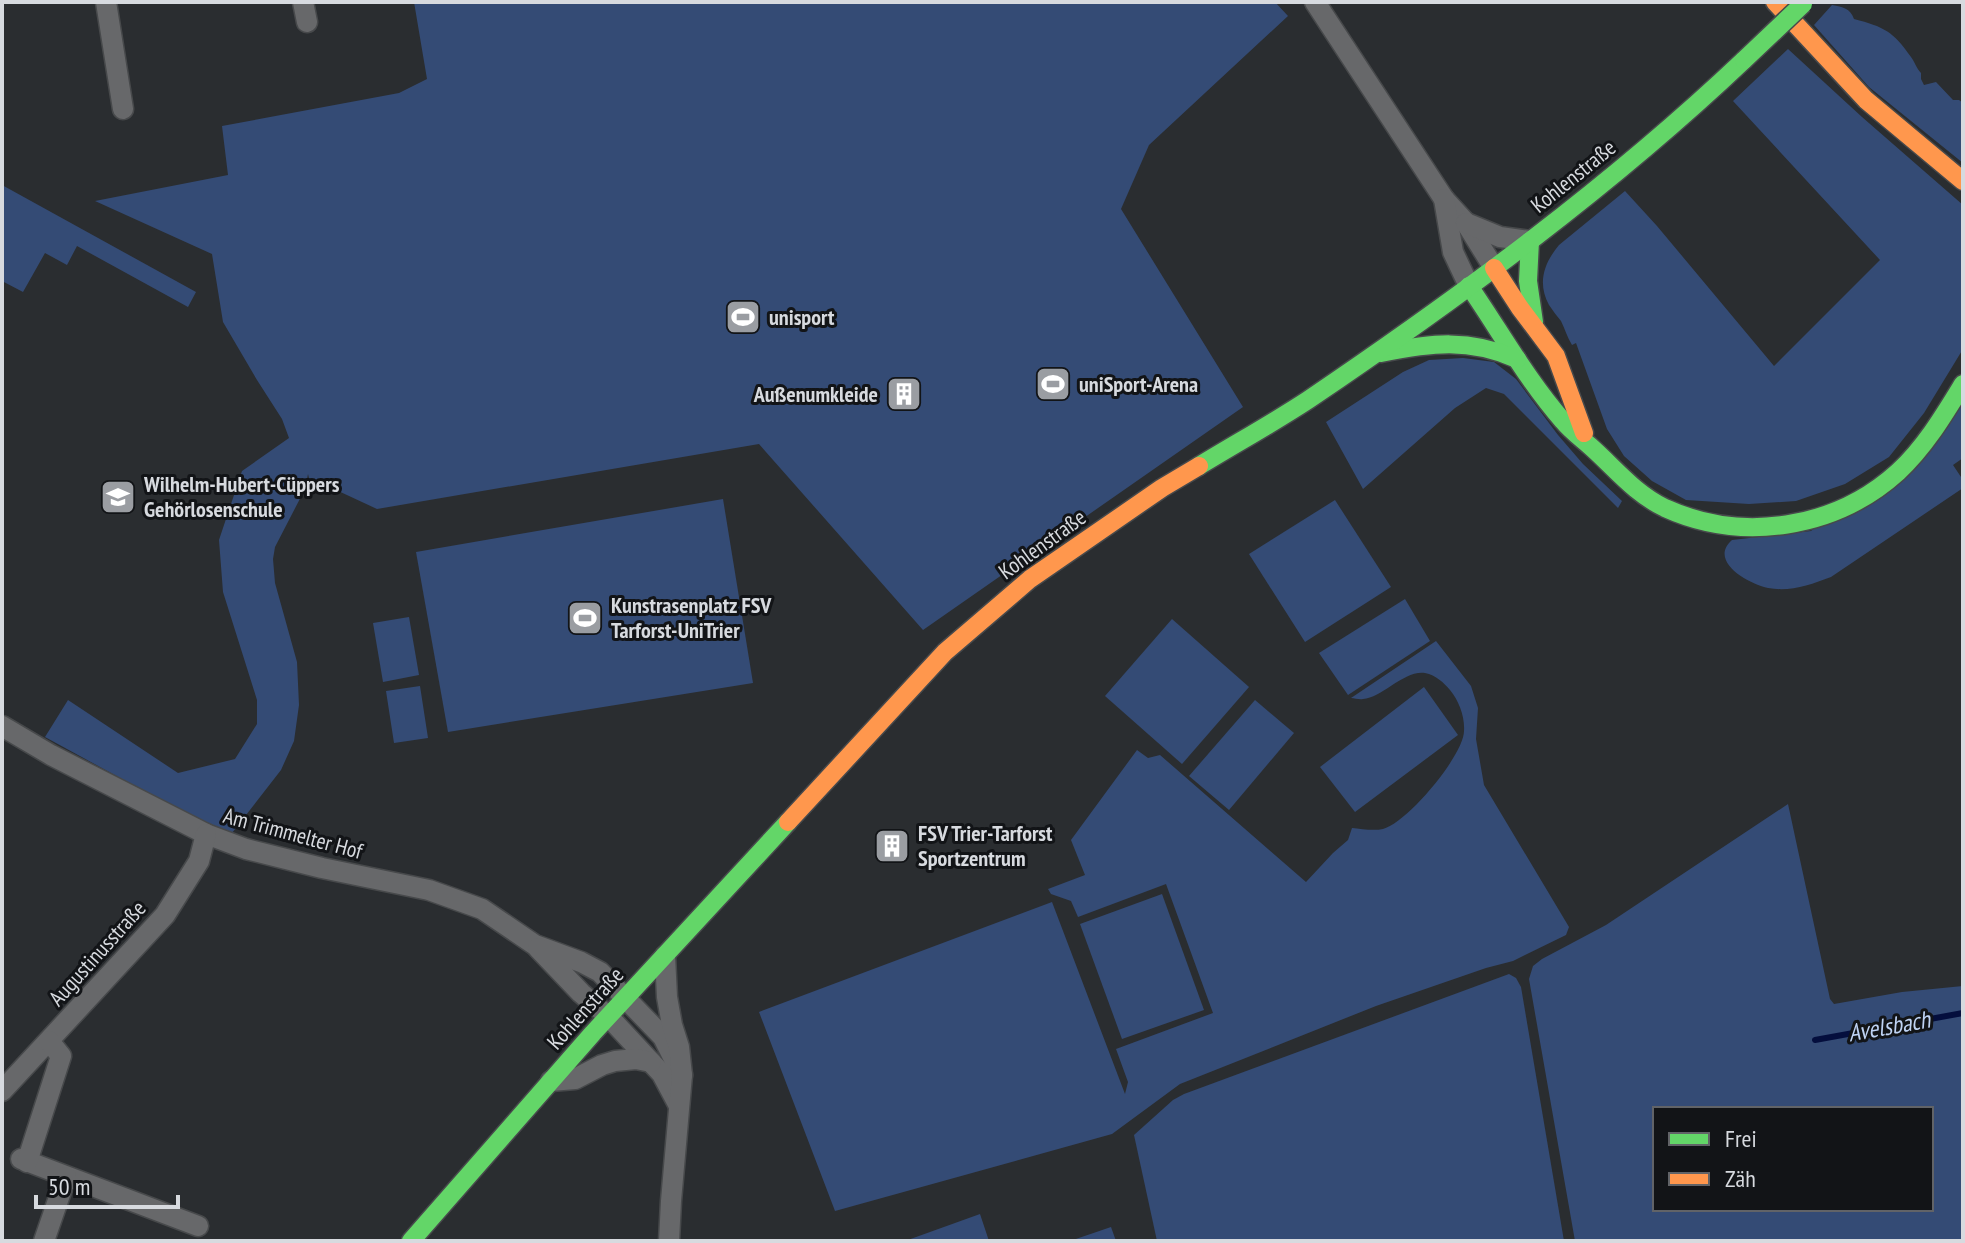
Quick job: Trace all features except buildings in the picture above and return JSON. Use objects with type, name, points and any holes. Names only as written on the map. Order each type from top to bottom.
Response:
[{"type":"main road","points":[[1775,2],[1866,100],[1963,181]]},
{"type":"main road","name":"Kohlenstraße","points":[[411,1241],[608,1016],[945,652],[1030,579],[1162,488],[1306,401],[1530,241],[1687,114],[1804,3]]},
{"type":"main road","points":[[1530,241],[1529,299],[1537,331]]},
{"type":"main road","points":[[1494,268],[1560,364],[1590,446]]},
{"type":"main road","points":[[1469,286],[1517,359],[1570,429],[1634,489],[1667,509],[1704,523],[1736,527],[1790,524],[1847,507],[1872,493],[1906,464],[1928,438],[1963,384]]},
{"type":"main road","points":[[1372,354],[1422,345],[1461,343],[1489,347],[1517,359]]},
{"type":"street","points":[[106,2],[123,109]]},
{"type":"street","points":[[1315,2],[1444,199],[1466,223],[1494,268]]},
{"type":"street","points":[[1444,199],[1453,252],[1469,286]]},
{"type":"street","points":[[1466,223],[1500,237],[1530,241]]},
{"type":"street","name":"Am Trimmelter Hof","points":[[2,726],[51,755],[206,834],[286,860],[443,895],[482,909],[535,945],[608,1016],[666,1081],[680,1108]]},
{"type":"street","name":"Augustinusstraße","points":[[2,1091],[165,915],[199,861],[206,834]]},
{"type":"street","name":"Am Trimmelter Hof","points":[[535,945],[600,972],[663,1037],[682,1075]]},
{"type":"street","points":[[665,956],[667,997],[682,1075],[668,1240]]},
{"type":"street","points":[[49,1041],[61,1056],[24,1160],[198,1226]]},
{"type":"street","points":[[551,1081],[575,1079],[615,1061],[636,1059],[651,1062]]},
{"type":"street","points":[[44,1241],[66,1177]]},
{"type":"shaded area","name":"unisport","points":[[414,2],[1275,2],[1288,16],[1149,145],[1121,209],[1243,407],[923,630],[759,444],[377,509],[334,489],[322,491],[310,482],[308,474],[305,489],[275,547],[273,559],[275,583],[297,662],[299,705],[294,741],[281,770],[232,833],[188,815],[45,737],[68,700],[178,773],[235,759],[257,724],[257,700],[223,592],[219,540],[242,471],[289,438],[282,419],[223,322],[212,254],[95,201],[228,175],[222,126],[399,93],[427,79]]},
{"type":"shaded area","points":[[1832,5],[1846,9],[1854,19],[1893,36],[1921,73],[1924,85],[1936,82],[1953,100],[1963,103],[1963,163],[1869,87],[1814,25]]},
{"type":"shaded area","points":[[1788,49],[1963,205],[1963,349],[1924,413],[1889,457],[1845,484],[1796,501],[1749,504],[1686,500],[1652,481],[1624,456],[1607,429],[1576,343],[1572,345],[1545,297],[1544,274],[1549,259],[1559,245],[1625,191],[1774,366],[1880,260],[1733,101]]},
{"type":"shaded area","points":[[2,185],[196,292],[188,307],[77,246],[67,265],[45,253],[23,292],[2,281]]},
{"type":"shaded area","points":[[1463,358],[1494,362],[1516,379],[1583,464],[1622,501],[1618,508],[1504,394],[1486,388],[1455,408],[1363,489],[1326,422],[1403,372],[1429,360]]},
{"type":"shaded area","points":[[1963,405],[1963,458],[1953,465],[1963,480],[1963,488],[1831,577],[1792,588],[1768,588],[1741,577],[1728,563],[1726,548],[1732,540],[1811,531]]},
{"type":"shaded area","name":"Kunstrasenplatz FSV Tarforst-UniTrier","points":[[723,499],[753,683],[448,732],[416,552]]},
{"type":"shaded area","points":[[1335,500],[1391,587],[1305,642],[1249,554]]},
{"type":"shaded area","points":[[1405,599],[1430,641],[1348,695],[1319,653]]},
{"type":"shaded area","points":[[409,617],[419,675],[383,682],[373,623]]},
{"type":"shaded area","points":[[1172,619],[1249,687],[1182,764],[1105,696]]},
{"type":"shaded area","points":[[1436,641],[1471,686],[1478,708],[1476,739],[1484,785],[1569,927],[1566,935],[1513,961],[1376,1006],[1180,1084],[1112,1134],[835,1211],[759,1012],[1052,902],[1125,1094],[1128,1082],[1116,1049],[1213,1013],[1166,884],[1078,917],[1071,901],[1051,894],[1048,889],[1085,875],[1071,840],[1137,750],[1148,758],[1160,755],[1306,882],[1348,840],[1352,828],[1383,829],[1406,815],[1455,756],[1464,731],[1462,715],[1453,694],[1436,677],[1417,673],[1378,694],[1362,699],[1351,698]]},
{"type":"shaded area","points":[[420,686],[428,738],[394,743],[386,691]]},
{"type":"shaded area","points":[[1424,687],[1458,735],[1355,812],[1320,767]]},
{"type":"shaded area","points":[[1255,700],[1294,733],[1229,810],[1189,776]]},
{"type":"shaded area","points":[[1788,804],[1830,999],[1834,1004],[1902,992],[1963,986],[1963,1241],[1575,1241],[1529,979],[1533,966],[1606,925]]},
{"type":"shaded area","points":[[1162,894],[1204,1010],[1122,1039],[1080,924]]},
{"type":"shaded area","points":[[1509,974],[1516,978],[1521,987],[1564,1241],[1157,1241],[1134,1135],[1173,1100]]},
{"type":"shaded area","points":[[980,1214],[989,1241],[905,1241]]},
{"type":"shaded area","points":[[1111,1227],[1116,1241],[1070,1241]]},
{"type":"waterway","name":"Avelsbach","points":[[1815,1040],[1963,1013]]},
{"type":"traffic: fast","points":[[1744,60],[1803,4]]},
{"type":"traffic: fast","points":[[1199,466],[1308,400],[1478,280],[1588,196],[1744,60]]},
{"type":"traffic: fast","points":[[1530,241],[1528,281],[1534,322]]},
{"type":"traffic: fast","points":[[1469,286],[1537,389],[1566,425],[1634,488],[1654,502],[1695,519],[1725,525],[1756,527],[1787,524],[1817,518],[1846,507],[1898,472],[1934,430],[1963,384]]},
{"type":"traffic: fast","points":[[1381,353],[1450,344],[1483,348],[1517,359]]},
{"type":"traffic: fast","points":[[411,1241],[593,1033],[788,822]]},
{"type":"traffic: slow","points":[[1775,2],[1866,100],[1963,181]]},
{"type":"traffic: slow","points":[[1494,268],[1556,356],[1584,433]]},
{"type":"traffic: slow","points":[[788,822],[945,652],[1030,579],[1199,466]]},
{"type":"place","name":"unisport","points":[[743,317]]},
{"type":"place","name":"uniSport-Arena","points":[[1053,384]]},
{"type":"place","name":"Außenumkleide","points":[[904,394]]},
{"type":"place","name":"Wilhelm-Hubert-Cüppers Gehörlosenschule","points":[[118,497]]},
{"type":"place","name":"Kunstrasenplatz FSV Tarforst-UniTrier","points":[[585,618]]},
{"type":"place","name":"FSV Trier-Tarforst Sportzentrum","points":[[892,846]]}]
